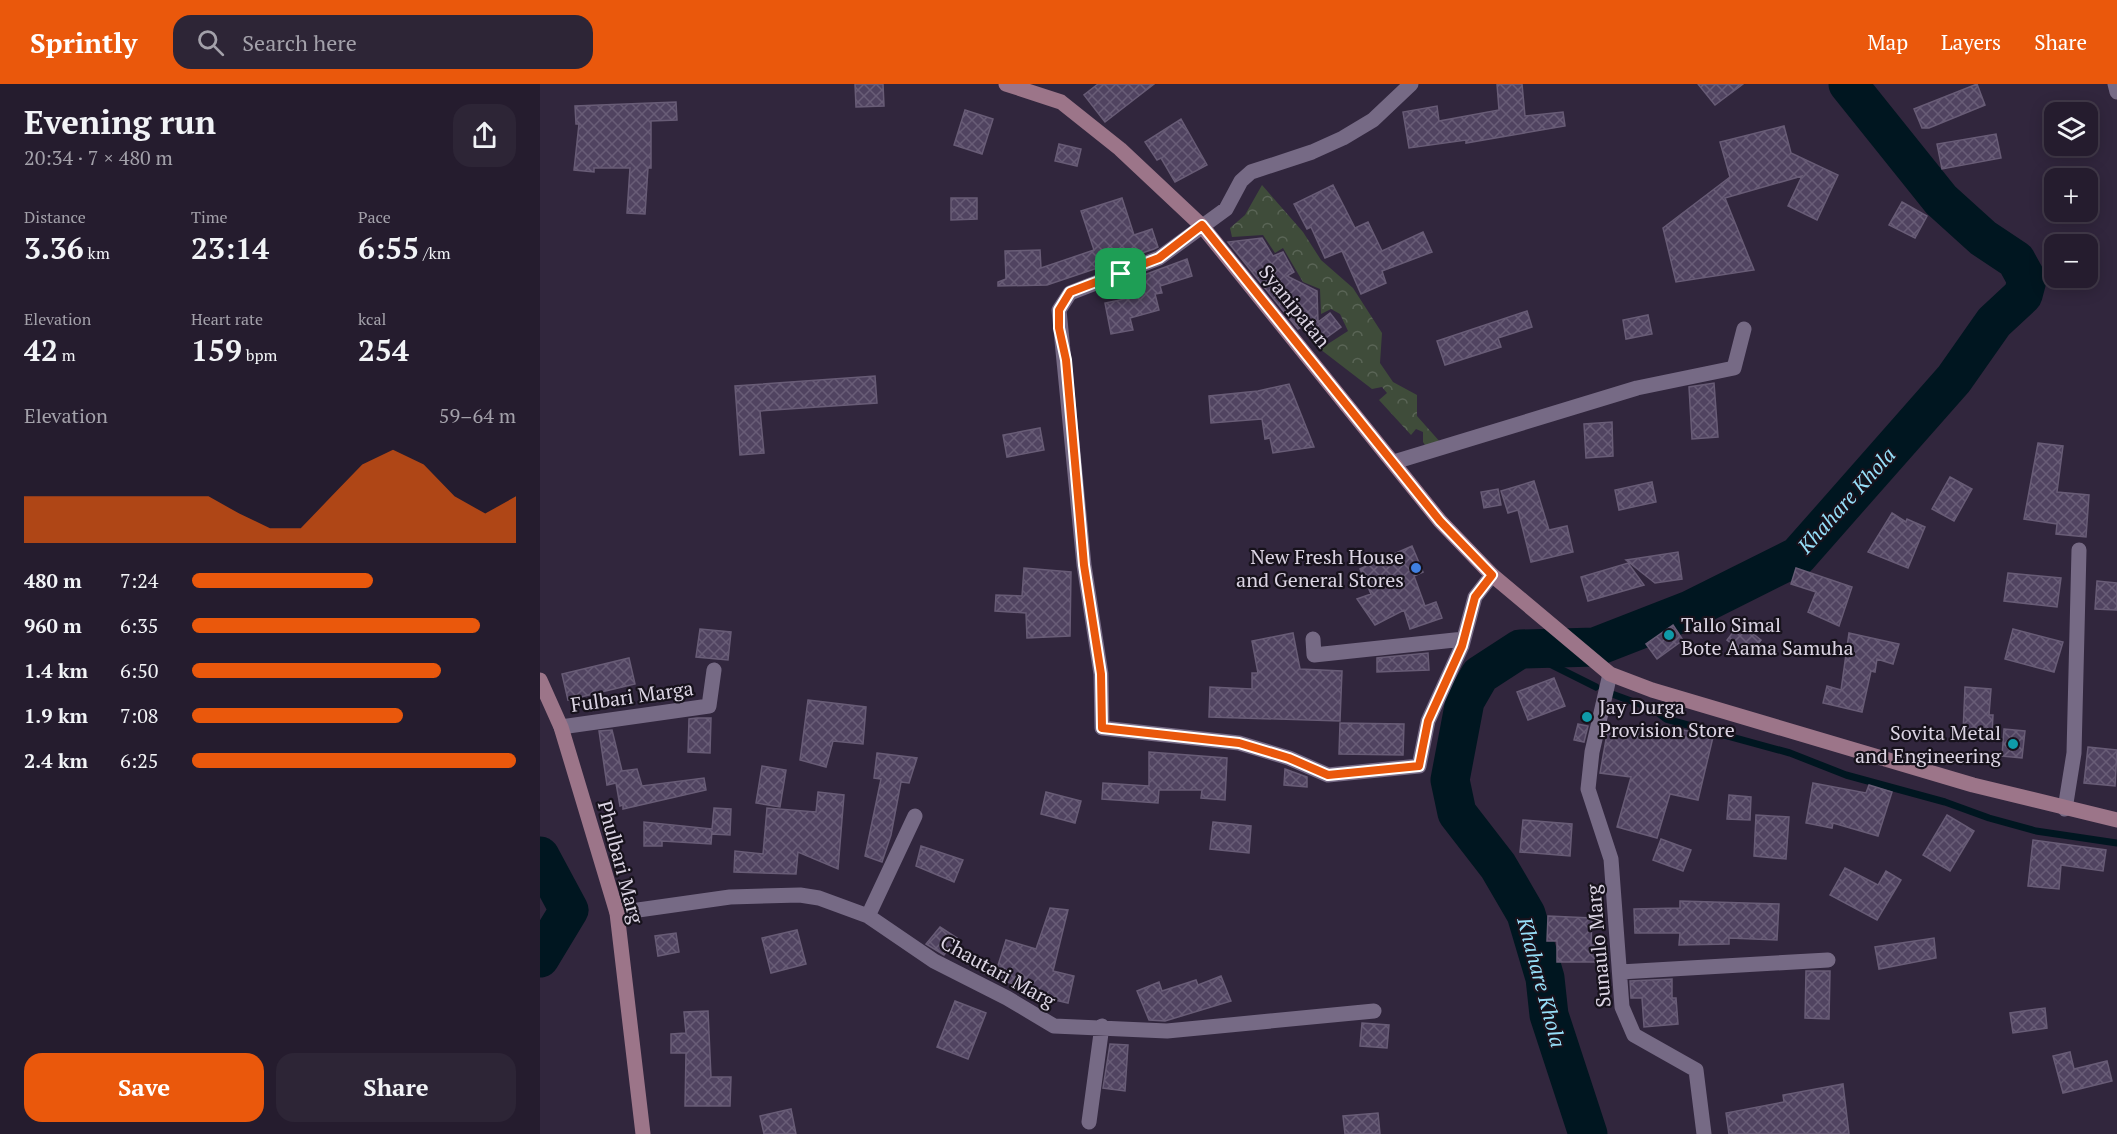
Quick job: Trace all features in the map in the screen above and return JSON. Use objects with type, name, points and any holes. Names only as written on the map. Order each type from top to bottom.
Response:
[{"type":"main road","name":"Syanipatan","points":[[1006,84],[1061,102],[1120,149],[1202,225],[1440,521],[1492,575],[1610,674]]},
{"type":"main road","points":[[1610,674],[1652,690],[1973,785],[2117,820]]},
{"type":"main road","name":"Phulbari Marg","points":[[540,680],[561,727],[617,913],[643,1134]]},
{"type":"street","points":[[1411,84],[1373,120],[1342,138],[1312,152],[1251,172],[1241,181],[1227,210],[1202,225],[1159,258],[1070,292],[1059,310],[1059,328],[1066,360],[1084,565],[1101,674],[1102,728],[1239,743],[1289,758],[1328,775],[1419,766],[1428,721],[1464,639],[1475,597],[1492,575]]},
{"type":"street","points":[[2115,84],[2117,92]]},
{"type":"street","points":[[1394,462],[1637,388],[1734,368],[1744,328]]},
{"type":"street","points":[[2065,809],[2074,753],[2079,550]]},
{"type":"street","points":[[1313,639],[1314,655],[1464,639]]},
{"type":"street","name":"Fulbari Marga","points":[[561,727],[709,706],[714,670]]},
{"type":"street","name":"Sunaulo Marg","points":[[1610,674],[1592,752],[1588,789],[1611,859],[1622,1007],[1634,1035],[1696,1070],[1704,1134]]},
{"type":"street","points":[[868,916],[915,816]]},
{"type":"street","name":"Chautari Marg","points":[[617,913],[730,897],[800,895],[819,898],[868,916],[934,961],[1007,998],[1054,1026],[1102,1026],[1167,1031],[1374,1011]]},
{"type":"street","points":[[1620,972],[1828,960]]},
{"type":"street","points":[[1089,1122],[1102,1026]]},
{"type":"green space","points":[[1262,185],[1303,232],[1321,260],[1353,288],[1382,333],[1380,363],[1393,382],[1417,395],[1417,416],[1441,443],[1427,448],[1423,442],[1423,432],[1416,429],[1411,435],[1379,400],[1387,393],[1382,387],[1372,389],[1320,349],[1348,331],[1340,314],[1331,309],[1321,314],[1320,289],[1303,282],[1283,248],[1275,253],[1263,235],[1232,237],[1230,228],[1245,215]]},
{"type":"building","points":[[855,84],[883,84],[884,106],[856,107]]},
{"type":"building","points":[[1098,84],[1154,84],[1105,122],[1084,95]]},
{"type":"building","points":[[1497,84],[1522,84],[1525,116],[1563,112],[1565,126],[1466,143],[1466,140],[1409,148],[1403,112],[1437,106],[1439,121],[1499,110]]},
{"type":"building","points":[[1698,84],[1743,84],[1715,105]]},
{"type":"building","points":[[1977,84],[1985,105],[1929,128],[1922,128],[1914,109]]},
{"type":"building","points":[[676,102],[677,120],[651,121],[651,168],[648,168],[645,214],[627,213],[630,168],[594,168],[594,172],[574,170],[579,124],[576,124],[575,106]]},
{"type":"building","points":[[965,110],[993,119],[982,154],[954,145]]},
{"type":"building","points":[[1181,119],[1207,165],[1175,182],[1161,158],[1157,160],[1145,142]]},
{"type":"building","points":[[1784,126],[1791,153],[1838,175],[1817,220],[1788,206],[1802,176],[1725,198],[1754,270],[1676,282],[1663,228],[1730,177],[1720,142]]},
{"type":"building","points":[[1996,134],[2001,158],[1942,169],[1937,144]]},
{"type":"building","points":[[1059,144],[1081,149],[1077,166],[1055,161]]},
{"type":"building","points":[[1333,185],[1355,228],[1368,222],[1382,251],[1423,232],[1432,252],[1382,271],[1386,283],[1361,294],[1342,251],[1325,258],[1311,227],[1307,229],[1294,204]]},
{"type":"building","points":[[951,198],[977,198],[977,219],[951,220]]},
{"type":"building","points":[[1122,198],[1134,235],[1152,229],[1158,247],[1047,285],[998,286],[998,282],[1006,279],[1005,251],[1040,250],[1041,268],[1094,250],[1081,211]]},
{"type":"building","points":[[1902,202],[1927,216],[1915,238],[1889,225]]},
{"type":"building","points":[[1262,238],[1273,256],[1283,252],[1294,272],[1287,276],[1317,291],[1318,322],[1330,313],[1341,327],[1319,343],[1306,324],[1298,329],[1228,242]]},
{"type":"building","points":[[1187,259],[1192,276],[1160,286],[1162,293],[1155,294],[1159,310],[1130,318],[1133,330],[1111,334],[1105,303],[1139,296],[1133,279]]},
{"type":"building","points":[[1527,311],[1532,327],[1498,338],[1501,347],[1445,365],[1437,341]]},
{"type":"building","points":[[1648,315],[1652,334],[1626,339],[1623,320]]},
{"type":"building","points":[[875,376],[877,403],[760,411],[764,453],[740,455],[735,386]]},
{"type":"building","points":[[1714,383],[1718,437],[1692,439],[1689,387]]},
{"type":"building","points":[[1289,384],[1314,447],[1273,453],[1270,438],[1265,439],[1262,419],[1211,423],[1209,396],[1258,391]]},
{"type":"building","points":[[1612,422],[1613,456],[1586,458],[1584,424]]},
{"type":"building","points":[[1040,428],[1044,450],[1007,457],[1003,435]]},
{"type":"building","points":[[2038,443],[2063,446],[2057,492],[2089,495],[2086,537],[2056,534],[2057,524],[2024,519]]},
{"type":"building","points":[[1950,477],[1972,489],[1954,521],[1932,509]]},
{"type":"building","points":[[1534,481],[1549,530],[1567,526],[1573,552],[1531,562],[1518,510],[1508,513],[1501,491]]},
{"type":"building","points":[[1652,482],[1656,502],[1619,510],[1615,490]]},
{"type":"building","points":[[1498,489],[1501,505],[1484,508],[1481,492]]},
{"type":"building","points":[[1892,513],[1906,522],[1907,519],[1925,527],[1908,568],[1868,552]]},
{"type":"building","points":[[1412,546],[1423,572],[1414,576],[1425,606],[1436,602],[1442,618],[1410,629],[1404,610],[1375,625],[1357,599],[1371,594],[1360,569]]},
{"type":"building","points":[[1678,552],[1682,579],[1655,583],[1626,560]]},
{"type":"building","points":[[1628,563],[1644,585],[1588,601],[1581,577]]},
{"type":"building","points":[[1024,568],[1071,572],[1070,636],[1027,638],[1026,613],[995,611],[996,595],[1022,596]]},
{"type":"building","points":[[1796,568],[1852,587],[1839,626],[1808,612],[1816,592],[1791,584]]},
{"type":"building","points":[[2008,573],[2061,578],[2057,607],[2004,601]]},
{"type":"building","points":[[2097,581],[2117,583],[2117,610],[2095,609]]},
{"type":"building","points":[[1740,623],[1761,640],[1748,656],[1727,640]]},
{"type":"building","name":"Tallo Simal Bote Aama Samuha","points":[[1673,625],[1683,640],[1657,659],[1646,644]]},
{"type":"building","points":[[700,629],[731,632],[728,660],[696,657]]},
{"type":"building","points":[[2013,629],[2063,642],[2054,672],[2005,659]]},
{"type":"building","points":[[1293,633],[1300,669],[1342,671],[1340,721],[1209,717],[1210,687],[1252,689],[1252,673],[1258,673],[1252,641]]},
{"type":"building","points":[[1849,633],[1899,644],[1893,664],[1877,659],[1875,672],[1871,671],[1862,712],[1823,703],[1827,686],[1841,690]]},
{"type":"building","points":[[1428,653],[1429,670],[1377,672],[1377,658]]},
{"type":"building","points":[[629,658],[635,684],[568,700],[562,674]]},
{"type":"building","points":[[1554,678],[1565,706],[1528,720],[1517,692]]},
{"type":"building","points":[[1965,687],[1991,689],[1989,715],[1993,715],[1992,734],[1963,733]]},
{"type":"building","points":[[808,700],[866,707],[863,744],[833,741],[826,767],[800,760]]},
{"type":"building","points":[[711,718],[710,753],[688,752],[689,719]]},
{"type":"building","points":[[1340,723],[1404,724],[1403,755],[1339,754]]},
{"type":"building","points":[[1578,724],[1588,726],[1584,742],[1574,740]]},
{"type":"building","points":[[1608,728],[1649,733],[1649,729],[1682,735],[1683,730],[1713,737],[1698,800],[1670,794],[1657,838],[1617,827],[1631,777],[1600,773]]},
{"type":"building","name":"Sovita Metal and Engineering","points":[[2004,729],[2025,731],[2022,758],[2002,756]]},
{"type":"building","points":[[612,730],[622,771],[637,769],[642,786],[704,778],[706,790],[623,809],[623,805],[620,806],[616,783],[607,785],[599,731]]},
{"type":"building","points":[[2088,747],[2117,750],[2115,786],[2084,783]]},
{"type":"building","points":[[1149,752],[1227,758],[1225,800],[1201,798],[1202,790],[1159,790],[1158,803],[1102,799],[1103,783],[1149,786]]},
{"type":"building","points":[[877,753],[917,758],[909,783],[901,782],[891,835],[882,862],[865,856],[881,779],[874,778]]},
{"type":"building","points":[[762,766],[786,770],[780,807],[756,803]]},
{"type":"building","points":[[1285,769],[1307,777],[1307,787],[1284,785]]},
{"type":"building","points":[[1813,783],[1866,793],[1869,785],[1892,792],[1878,836],[1833,823],[1832,828],[1806,823]]},
{"type":"building","points":[[818,792],[844,795],[838,869],[798,852],[796,874],[734,872],[735,851],[763,854],[767,808],[816,812]]},
{"type":"building","points":[[1046,792],[1081,801],[1075,823],[1041,814]]},
{"type":"building","points":[[1729,795],[1751,797],[1750,820],[1727,819]]},
{"type":"building","points":[[714,808],[731,809],[730,835],[712,834],[712,831],[711,844],[662,841],[662,846],[644,846],[644,822],[712,829]]},
{"type":"building","points":[[1756,815],[1789,817],[1786,859],[1754,856]]},
{"type":"building","points":[[1947,815],[1974,831],[1950,871],[1923,855]]},
{"type":"building","points":[[1523,820],[1572,824],[1570,856],[1520,852]]},
{"type":"building","points":[[1213,822],[1251,826],[1249,853],[1210,849]]},
{"type":"building","points":[[1661,839],[1691,850],[1683,871],[1653,860]]},
{"type":"building","points":[[2033,840],[2106,850],[2103,871],[2061,865],[2059,889],[2028,886]]},
{"type":"building","points":[[921,846],[963,860],[954,882],[916,866]]},
{"type":"building","points":[[1845,868],[1878,885],[1886,871],[1901,880],[1877,920],[1830,895]]},
{"type":"building","points":[[1680,901],[1779,904],[1777,940],[1729,938],[1729,944],[1679,945],[1680,933],[1635,933],[1634,909],[1680,908]]},
{"type":"building","points":[[1050,908],[1068,910],[1053,971],[1074,976],[1068,1003],[1042,997],[1043,993],[994,978],[1006,940],[1036,949]]},
{"type":"building","points":[[1548,916],[1592,918],[1591,945],[1602,945],[1603,962],[1557,962],[1557,941],[1547,941]]},
{"type":"building","points":[[940,927],[957,938],[944,955],[926,944]]},
{"type":"building","points":[[797,930],[806,964],[771,973],[762,938]]},
{"type":"building","points":[[676,933],[679,952],[658,956],[655,936]]},
{"type":"building","points":[[1934,938],[1936,958],[1879,969],[1875,947]]},
{"type":"building","points":[[1806,971],[1830,971],[1829,1019],[1805,1018]]},
{"type":"building","points":[[1221,976],[1231,1001],[1165,1021],[1149,1020],[1137,991],[1159,982],[1162,991],[1196,980],[1198,985]]},
{"type":"building","points":[[1672,979],[1672,998],[1676,998],[1678,1024],[1644,1027],[1642,998],[1631,998],[1630,981]]},
{"type":"building","points":[[955,1001],[986,1013],[968,1059],[937,1047]]},
{"type":"building","points":[[2045,1008],[2047,1028],[2013,1033],[2010,1013]]},
{"type":"building","points":[[708,1011],[711,1077],[731,1077],[730,1106],[685,1106],[686,1053],[671,1053],[671,1034],[686,1033],[684,1012]]},
{"type":"building","points":[[1362,1023],[1389,1025],[1387,1048],[1360,1046]]},
{"type":"building","points":[[1110,1044],[1128,1045],[1125,1091],[1103,1088]]},
{"type":"building","points":[[2070,1052],[2074,1069],[2107,1061],[2112,1081],[2063,1093],[2053,1056]]},
{"type":"building","points":[[1843,1084],[1849,1134],[1729,1134],[1726,1113],[1784,1102],[1783,1095]]},
{"type":"building","points":[[791,1109],[796,1134],[764,1134],[760,1116]]},
{"type":"building","points":[[1378,1113],[1380,1134],[1345,1134],[1343,1116]]},
{"type":"waterway","name":"Khahare Khola","points":[[1588,1134],[1549,1015],[1545,978],[1526,914],[1498,866],[1457,813],[1450,780],[1465,701],[1480,675],[1520,649],[1595,647],[1690,610],[1798,556],[1954,379],[1994,322],[2023,295],[2027,280],[2016,260],[1983,238],[1941,200],[1848,84]]},
{"type":"waterway","points":[[1520,649],[1596,687]]},
{"type":"waterway","points":[[1612,694],[1653,709],[1666,719],[1790,753],[1846,775],[1945,802],[1989,818],[2036,831],[2117,843]]},
{"type":"waterway","name":"Khahare Khola","points":[[540,856],[569,910],[540,958]]},
{"type":"place","name":"New Fresh House and General Stores","points":[[1416,568]]},
{"type":"place","name":"Tallo Simal Bote Aama Samuha","points":[[1669,635]]},
{"type":"place","name":"Jay Durga Provision Store","points":[[1587,717]]},
{"type":"place","name":"Sovita Metal and Engineering","points":[[2013,744]]},
{"type":"route","points":[[1202,225],[1440,521],[1492,575],[1475,597],[1462,646],[1428,721],[1419,766],[1328,775],[1289,758],[1239,743],[1102,728],[1101,674],[1084,565],[1066,360],[1059,328],[1059,310],[1070,292],[1121,274],[1159,258],[1202,225]]}]
